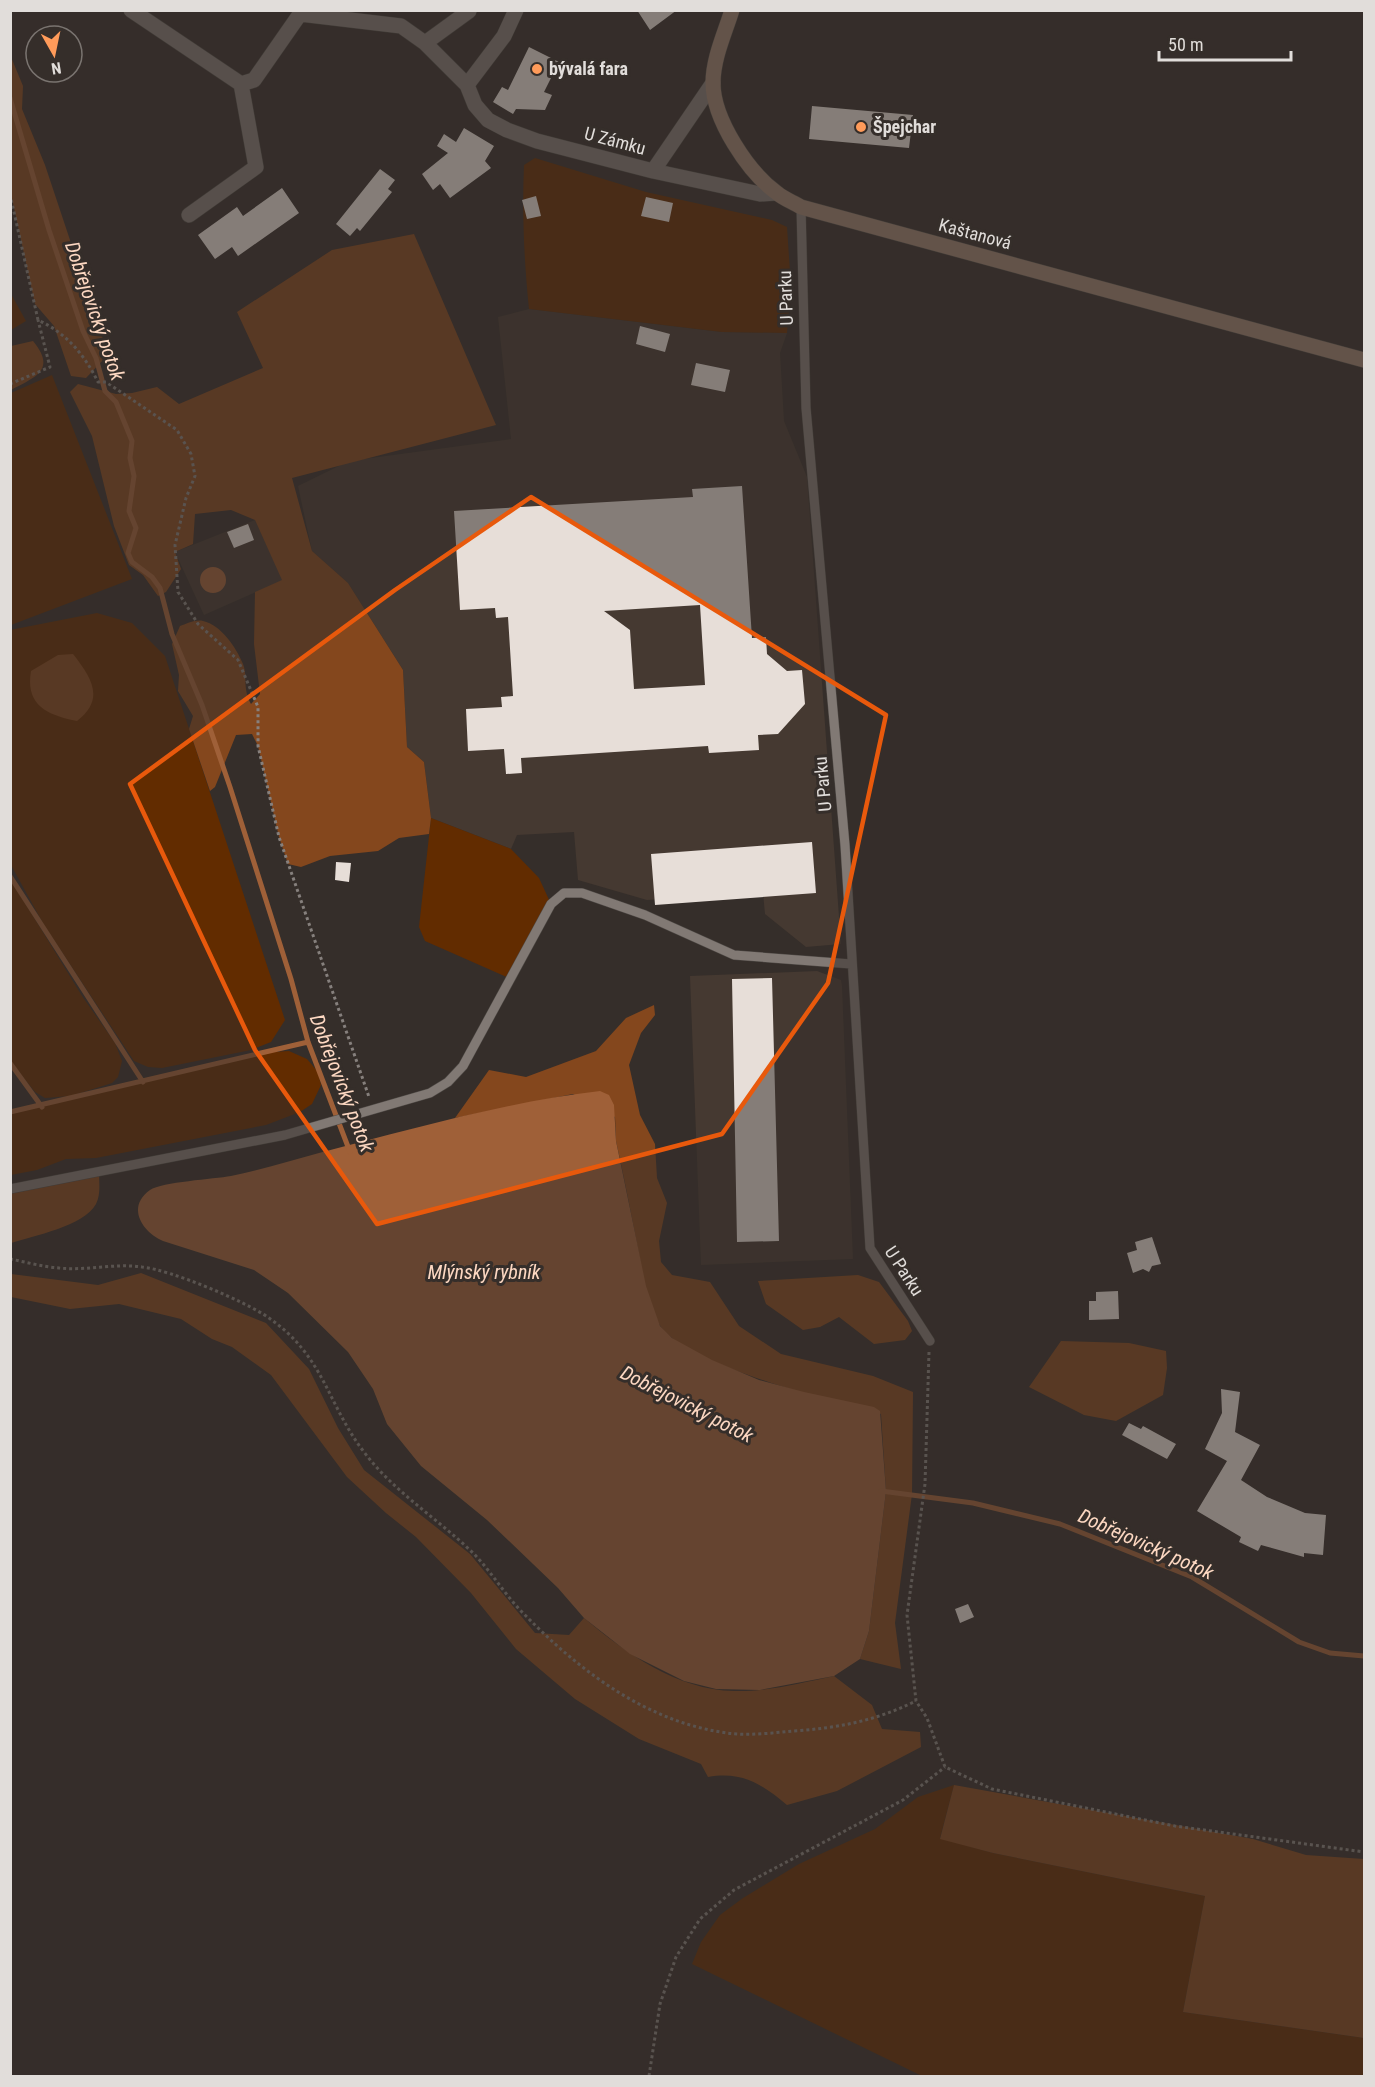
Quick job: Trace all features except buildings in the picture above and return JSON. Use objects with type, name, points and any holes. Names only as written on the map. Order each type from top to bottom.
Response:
[{"type":"street","points":[[131,10],[241,84],[256,167],[189,215]]},
{"type":"street","points":[[373,22],[385,10]]},
{"type":"street","points":[[468,85],[504,36],[516,10]]},
{"type":"street","name":"Kaštanová","points":[[732,10],[719,49],[713,83],[720,116],[735,148],[776,193],[801,207],[1365,360]]},
{"type":"street","points":[[425,43],[469,11]]},
{"type":"street","name":"U Zámku","points":[[241,84],[254,80],[301,12],[401,26],[425,43],[468,85],[475,105],[488,120],[507,130],[537,141],[653,171],[760,194],[776,193]]},
{"type":"street","points":[[653,171],[713,83]]},
{"type":"lane","name":"U Parku","points":[[801,207],[806,408],[845,845],[870,1248],[930,1341]]},
{"type":"lane","points":[[10,1189],[285,1134],[430,1093],[456,1074],[551,904],[564,893],[582,893],[645,915],[734,955],[851,964]]},
{"type":"path","points":[[10,194],[50,367],[10,384]]},
{"type":"path","points":[[38,320],[58,329],[89,363],[98,382],[106,382],[177,430],[191,454],[195,476],[186,498],[175,545],[178,592],[198,624],[238,660],[258,707],[258,746],[279,837],[352,1054],[374,1108]]},
{"type":"path","points":[[10,1259],[60,1269],[140,1266],[162,1270],[268,1317],[298,1342],[320,1370],[362,1450],[388,1480],[474,1554],[525,1615],[561,1649],[604,1684],[638,1705],[680,1722],[728,1733],[770,1733],[836,1728],[860,1723],[916,1701]]},
{"type":"path","points":[[930,1341],[925,1484],[907,1615],[916,1701],[927,1718],[945,1767],[992,1789],[1175,1827],[1365,1852]]},
{"type":"path","points":[[649,2076],[660,2004],[676,1957],[700,1919],[734,1890],[903,1800],[945,1767]]},
{"type":"highlighted area","points":[[531,497],[886,715],[828,983],[722,1134],[377,1224],[255,1050],[130,784],[395,590]]},
{"type":"shaded area","points":[[11,57],[23,86],[22,109],[45,165],[104,342],[105,358],[86,378],[71,376],[54,326],[35,304],[11,194]]},
{"type":"shaded area","points":[[535,158],[646,192],[772,220],[787,227],[791,287],[787,333],[722,332],[529,309],[524,237],[524,165]]},
{"type":"shaded area","points":[[414,234],[496,425],[292,478],[312,551],[348,583],[403,670],[407,747],[424,762],[431,818],[429,834],[399,838],[378,851],[330,856],[301,867],[288,864],[279,837],[258,746],[252,734],[236,735],[215,787],[210,791],[189,729],[193,716],[178,691],[179,675],[172,644],[180,626],[200,621],[210,623],[222,632],[236,651],[243,664],[251,704],[260,694],[254,644],[255,592],[282,580],[255,520],[231,510],[195,514],[193,544],[175,552],[181,569],[166,592],[158,596],[143,575],[129,565],[114,526],[92,436],[70,392],[78,384],[116,394],[157,387],[179,404],[263,368],[237,312],[332,250]]},
{"type":"shaded area","points":[[11,294],[26,321],[10,330]]},
{"type":"shaded area","points":[[529,309],[722,332],[787,333],[780,353],[784,421],[807,477],[841,944],[806,947],[765,914],[763,893],[647,900],[578,880],[574,832],[517,835],[511,849],[431,818],[424,762],[407,747],[403,670],[348,583],[312,551],[298,486],[349,461],[511,439],[498,317]]},
{"type":"shaded area","points":[[33,341],[40,351],[43,366],[35,376],[11,390],[11,346]]},
{"type":"shaded area","points":[[52,375],[132,579],[11,625],[11,393]]},
{"type":"shaded area","points":[[255,520],[283,580],[204,615],[175,552]]},
{"type":"shaded area","points":[[97,613],[132,623],[165,656],[285,1020],[271,1042],[251,1050],[162,1068],[148,1067],[134,1061],[44,925],[11,865],[10,630]]},
{"type":"shaded area","points":[[73,654],[93,688],[91,704],[86,713],[77,721],[57,716],[41,707],[35,701],[30,683],[31,671],[58,655]]},
{"type":"shaded area","points":[[431,818],[511,849],[539,878],[551,904],[511,979],[425,941],[419,927]]},
{"type":"shaded area","points":[[11,880],[82,996],[115,1043],[122,1061],[118,1077],[112,1083],[71,1096],[45,1098],[35,1092],[11,1062]]},
{"type":"shaded area","points":[[817,971],[841,980],[842,986],[853,1259],[701,1265],[690,976]]},
{"type":"shaded area","points":[[654,1005],[655,1015],[641,1033],[629,1065],[640,1115],[655,1144],[657,1178],[667,1203],[659,1241],[661,1262],[672,1275],[710,1282],[739,1326],[781,1354],[873,1376],[913,1392],[912,1494],[895,1623],[901,1669],[860,1659],[869,1631],[886,1491],[881,1414],[796,1391],[727,1367],[697,1354],[673,1339],[659,1324],[651,1307],[643,1278],[616,1141],[615,1117],[573,1094],[455,1118],[489,1070],[526,1077],[596,1051],[626,1018]]},
{"type":"shaded area","points":[[289,1051],[307,1059],[318,1072],[321,1085],[312,1104],[300,1112],[266,1125],[96,1158],[66,1159],[37,1170],[11,1175],[11,1112],[158,1075],[273,1052]]},
{"type":"shaded area","points":[[99,1171],[99,1196],[90,1212],[70,1224],[11,1243],[11,1192]]},
{"type":"shaded area","points":[[141,1273],[266,1323],[309,1369],[338,1428],[364,1470],[470,1554],[535,1633],[569,1635],[584,1618],[617,1644],[653,1667],[692,1684],[713,1689],[759,1690],[834,1676],[872,1705],[882,1729],[920,1732],[921,1747],[837,1791],[787,1805],[760,1785],[731,1776],[708,1777],[701,1764],[639,1739],[575,1699],[516,1649],[471,1593],[416,1537],[347,1477],[271,1375],[232,1347],[212,1339],[181,1319],[119,1304],[70,1309],[11,1297],[11,1274],[98,1285]]},
{"type":"shaded area","points":[[858,1275],[879,1282],[908,1321],[912,1331],[905,1340],[874,1344],[839,1317],[820,1327],[803,1330],[766,1304],[758,1281]]},
{"type":"shaded area","points":[[1061,1341],[1129,1343],[1166,1351],[1167,1368],[1163,1395],[1116,1421],[1084,1415],[1029,1387]]},
{"type":"shaded area","points":[[954,1785],[940,1838],[993,1853],[1205,1896],[1183,2012],[1364,2038],[1364,2076],[922,2076],[692,1964],[701,1942],[720,1915],[743,1898],[799,1864],[875,1829],[918,1797]]},
{"type":"shaded area","points":[[954,1785],[1253,1839],[1306,1855],[1364,1859],[1364,2038],[1183,2012],[1205,1896],[993,1853],[940,1839]]},
{"type":"water","points":[[213,567],[222,571],[226,580],[222,589],[213,593],[204,589],[200,580],[204,571]]},
{"type":"water","name":"Mlýnský rybník","points":[[600,1091],[609,1095],[614,1105],[616,1141],[646,1286],[660,1326],[672,1338],[712,1360],[759,1380],[874,1407],[880,1411],[886,1491],[869,1631],[860,1659],[834,1676],[760,1690],[716,1689],[684,1681],[630,1654],[584,1618],[558,1588],[487,1520],[421,1466],[387,1424],[373,1389],[348,1352],[288,1293],[254,1270],[155,1237],[143,1225],[138,1211],[143,1197],[156,1187],[242,1174],[459,1117],[529,1102]]},
{"type":"waterway","name":"Dobřejovický potok","points":[[10,98],[49,230],[83,331],[96,358],[105,391],[116,402],[132,441],[130,458],[134,476],[129,511],[136,528],[128,553],[132,562],[152,577],[160,588],[172,634],[202,705],[230,787],[291,979],[308,1042],[350,1152]]},
{"type":"waterway","points":[[10,876],[143,1082]]},
{"type":"waterway","points":[[10,1112],[308,1042]]},
{"type":"waterway","points":[[10,1063],[42,1107]]},
{"type":"waterway","name":"Dobřejovický potok","points":[[881,1491],[973,1503],[1060,1524],[1192,1577],[1299,1642],[1330,1653],[1364,1656]]},
{"type":"place","name":"bývalá fara","points":[[537,69]]},
{"type":"place","name":"Špejchar","points":[[861,127]]}]
